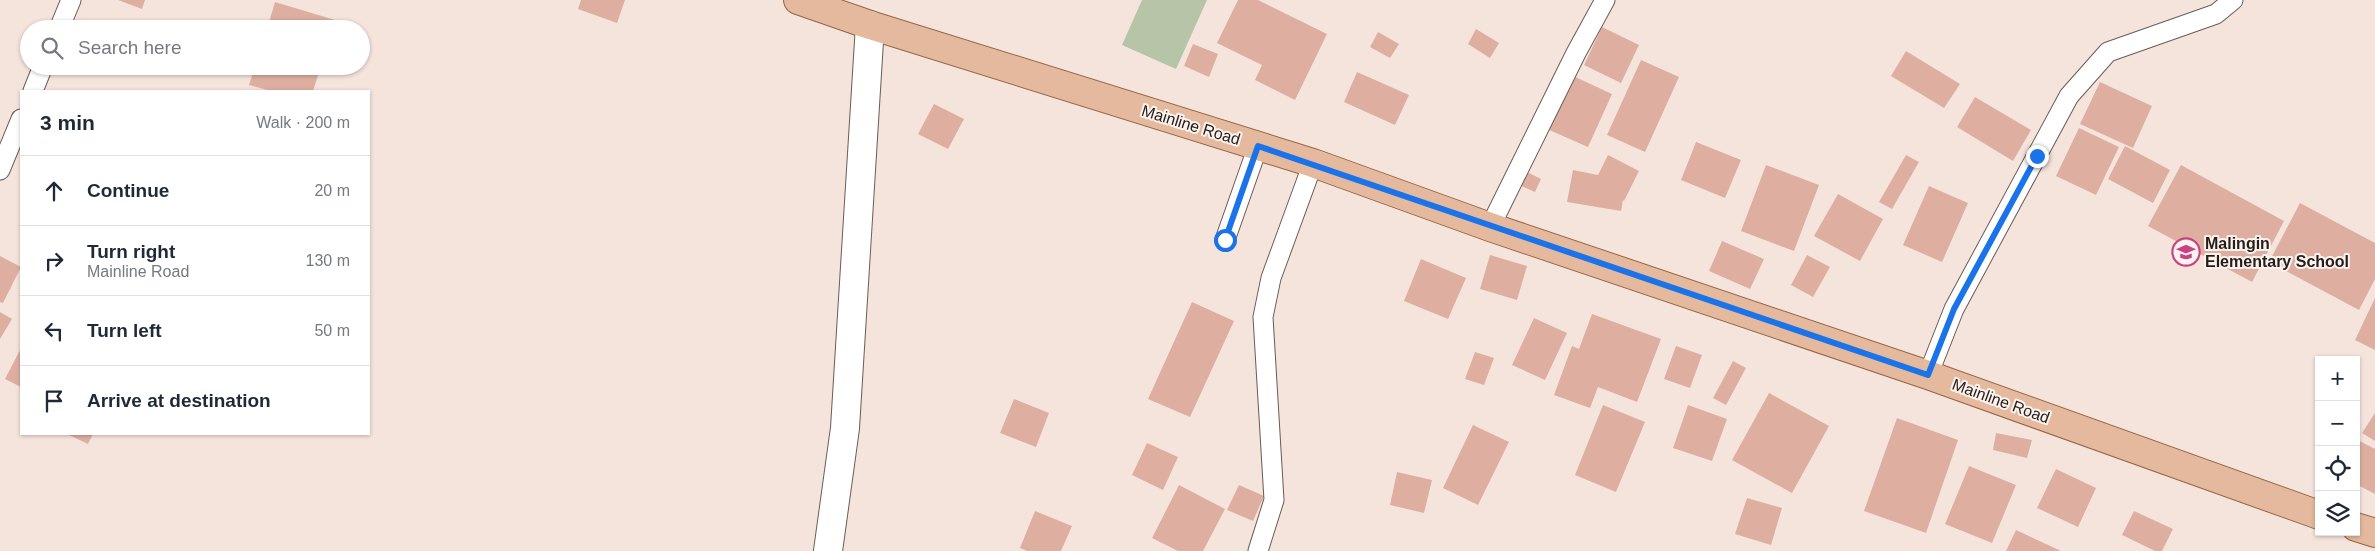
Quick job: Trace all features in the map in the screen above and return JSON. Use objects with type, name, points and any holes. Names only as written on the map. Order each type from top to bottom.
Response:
[{"type":"main road","name":"Mainline Road","points":[[798,0],[870,25],[1313,163],[1490,227],[1928,375],[2315,515]]},
{"type":"main road","points":[[2360,528],[2375,533]]},
{"type":"street","points":[[828,551],[845,428],[870,25]]},
{"type":"lane","points":[[63,20],[71,0]]},
{"type":"lane","points":[[1490,227],[1576,53],[1605,0]]},
{"type":"lane","points":[[1928,375],[1954,309],[2069,96],[2108,52],[2216,14],[2233,0]]},
{"type":"lane","points":[[33,90],[39,75]]},
{"type":"lane","points":[[0,170],[20,121]]},
{"type":"lane","points":[[1225,240],[1258,146]]},
{"type":"lane","points":[[1258,551],[1274,500],[1264,317],[1271,278],[1313,163]]},
{"type":"green space","points":[[1142,0],[1207,0],[1176,69],[1122,45]]},
{"type":"building","points":[[118,0],[145,0],[142,9]]},
{"type":"building","points":[[581,0],[625,0],[617,23],[578,9]]},
{"type":"building","points":[[1238,0],[1258,0],[1327,34],[1295,100],[1255,80],[1262,65],[1217,43]]},
{"type":"building","points":[[275,2],[335,20],[270,20]]},
{"type":"building","points":[[1602,27],[1639,45],[1621,83],[1584,65]]},
{"type":"building","points":[[1476,29],[1499,43],[1490,58],[1468,44]]},
{"type":"building","points":[[1378,32],[1399,44],[1390,58],[1370,47]]},
{"type":"building","points":[[1193,44],[1218,54],[1209,77],[1184,66]]},
{"type":"building","points":[[1906,51],[1960,84],[1944,108],[1891,76]]},
{"type":"building","points":[[1641,60],[1679,77],[1645,152],[1607,135]]},
{"type":"building","points":[[1357,72],[1409,95],[1395,125],[1344,102]]},
{"type":"building","points":[[252,75],[318,75],[313,90],[267,90],[249,85]]},
{"type":"building","points":[[1571,75],[1612,94],[1588,147],[1547,129]]},
{"type":"building","points":[[2100,82],[2152,106],[2133,148],[2080,124]]},
{"type":"building","points":[[1975,97],[2031,130],[2013,161],[1957,127]]},
{"type":"building","points":[[934,104],[964,119],[948,149],[918,134]]},
{"type":"building","points":[[2079,128],[2119,147],[2096,195],[2056,176]]},
{"type":"building","points":[[1696,142],[1741,160],[1725,198],[1681,180]]},
{"type":"building","points":[[2125,146],[2170,170],[2153,203],[2108,179]]},
{"type":"building","points":[[1608,155],[1639,171],[1623,200],[1621,211],[1567,202],[1573,170],[1598,175]]},
{"type":"building","points":[[1906,155],[1919,162],[1892,209],[1879,202]]},
{"type":"building","points":[[1766,165],[1819,185],[1794,251],[1741,231]]},
{"type":"building","points":[[2181,165],[2284,221],[2252,282],[2148,226]]},
{"type":"building","points":[[1525,171],[1541,179],[1535,192],[1519,185]]},
{"type":"building","points":[[1929,186],[1968,203],[1942,262],[1903,245]]},
{"type":"building","points":[[1838,194],[1883,219],[1860,261],[1814,236]]},
{"type":"building","points":[[2300,203],[2375,243],[2375,279],[2359,310],[2269,262]]},
{"type":"building","points":[[1722,241],[1764,259],[1750,289],[1709,271]]},
{"type":"building","points":[[1490,255],[1527,266],[1517,300],[1480,289]]},
{"type":"building","points":[[1807,255],[1830,267],[1813,297],[1791,285]]},
{"type":"building","points":[[0,256],[20,266],[20,269],[3,303],[0,302]]},
{"type":"building","points":[[1421,259],[1466,278],[1448,319],[1404,301]]},
{"type":"building","points":[[2375,298],[2375,350],[2355,340]]},
{"type":"building","points":[[1192,302],[1234,321],[1190,417],[1148,399]]},
{"type":"building","points":[[0,312],[12,319],[0,339]]},
{"type":"building","points":[[1592,314],[1661,339],[1637,402],[1598,387],[1590,408],[1554,395],[1572,346],[1579,349]]},
{"type":"building","points":[[1534,318],[1567,333],[1545,380],[1512,365]]},
{"type":"building","points":[[1676,346],[1702,355],[1690,388],[1664,379]]},
{"type":"building","points":[[20,350],[20,386],[5,379]]},
{"type":"building","points":[[1475,352],[1494,358],[1484,385],[1465,379]]},
{"type":"building","points":[[1733,361],[1746,368],[1726,405],[1713,398]]},
{"type":"building","points":[[1769,393],[1829,426],[1792,493],[1732,460]]},
{"type":"building","points":[[1014,399],[1049,413],[1036,447],[1000,433]]},
{"type":"building","points":[[1603,405],[1645,422],[1616,492],[1575,475]]},
{"type":"building","points":[[1688,405],[1727,419],[1712,461],[1673,448]]},
{"type":"building","points":[[2375,413],[2375,441],[2362,433]]},
{"type":"building","points":[[1897,418],[1958,440],[1926,533],[1864,511]]},
{"type":"building","points":[[1473,425],[1509,442],[1478,505],[1443,488]]},
{"type":"building","points":[[1996,433],[2032,440],[2027,458],[1993,450]]},
{"type":"building","points":[[69,435],[92,435],[88,444]]},
{"type":"building","points":[[2360,441],[2375,449],[2375,494],[2360,486]]},
{"type":"building","points":[[1147,443],[1178,457],[1163,490],[1132,475]]},
{"type":"building","points":[[1969,466],[2016,485],[1992,543],[1945,524]]},
{"type":"building","points":[[2056,469],[2096,488],[2078,527],[2037,508]]},
{"type":"building","points":[[1397,472],[1432,480],[1424,513],[1390,505]]},
{"type":"building","points":[[1179,485],[1225,509],[1203,551],[1178,551],[1152,538]]},
{"type":"building","points":[[1239,485],[1264,496],[1253,521],[1227,510]]},
{"type":"building","points":[[1747,498],[1782,508],[1771,545],[1735,534]]},
{"type":"building","points":[[1035,511],[1072,526],[1061,551],[1027,551],[1020,548]]},
{"type":"building","points":[[2134,511],[2173,529],[2162,551],[2155,551],[2122,535]]},
{"type":"building","points":[[2016,530],[2061,551],[2006,551]]},
{"type":"place","name":"Malingin Elementary School","points":[[2186,252]]},
{"type":"route","points":[[1225,240],[1258,146],[1313,163],[1490,227],[1928,375],[1954,309],[2037,156]]}]
